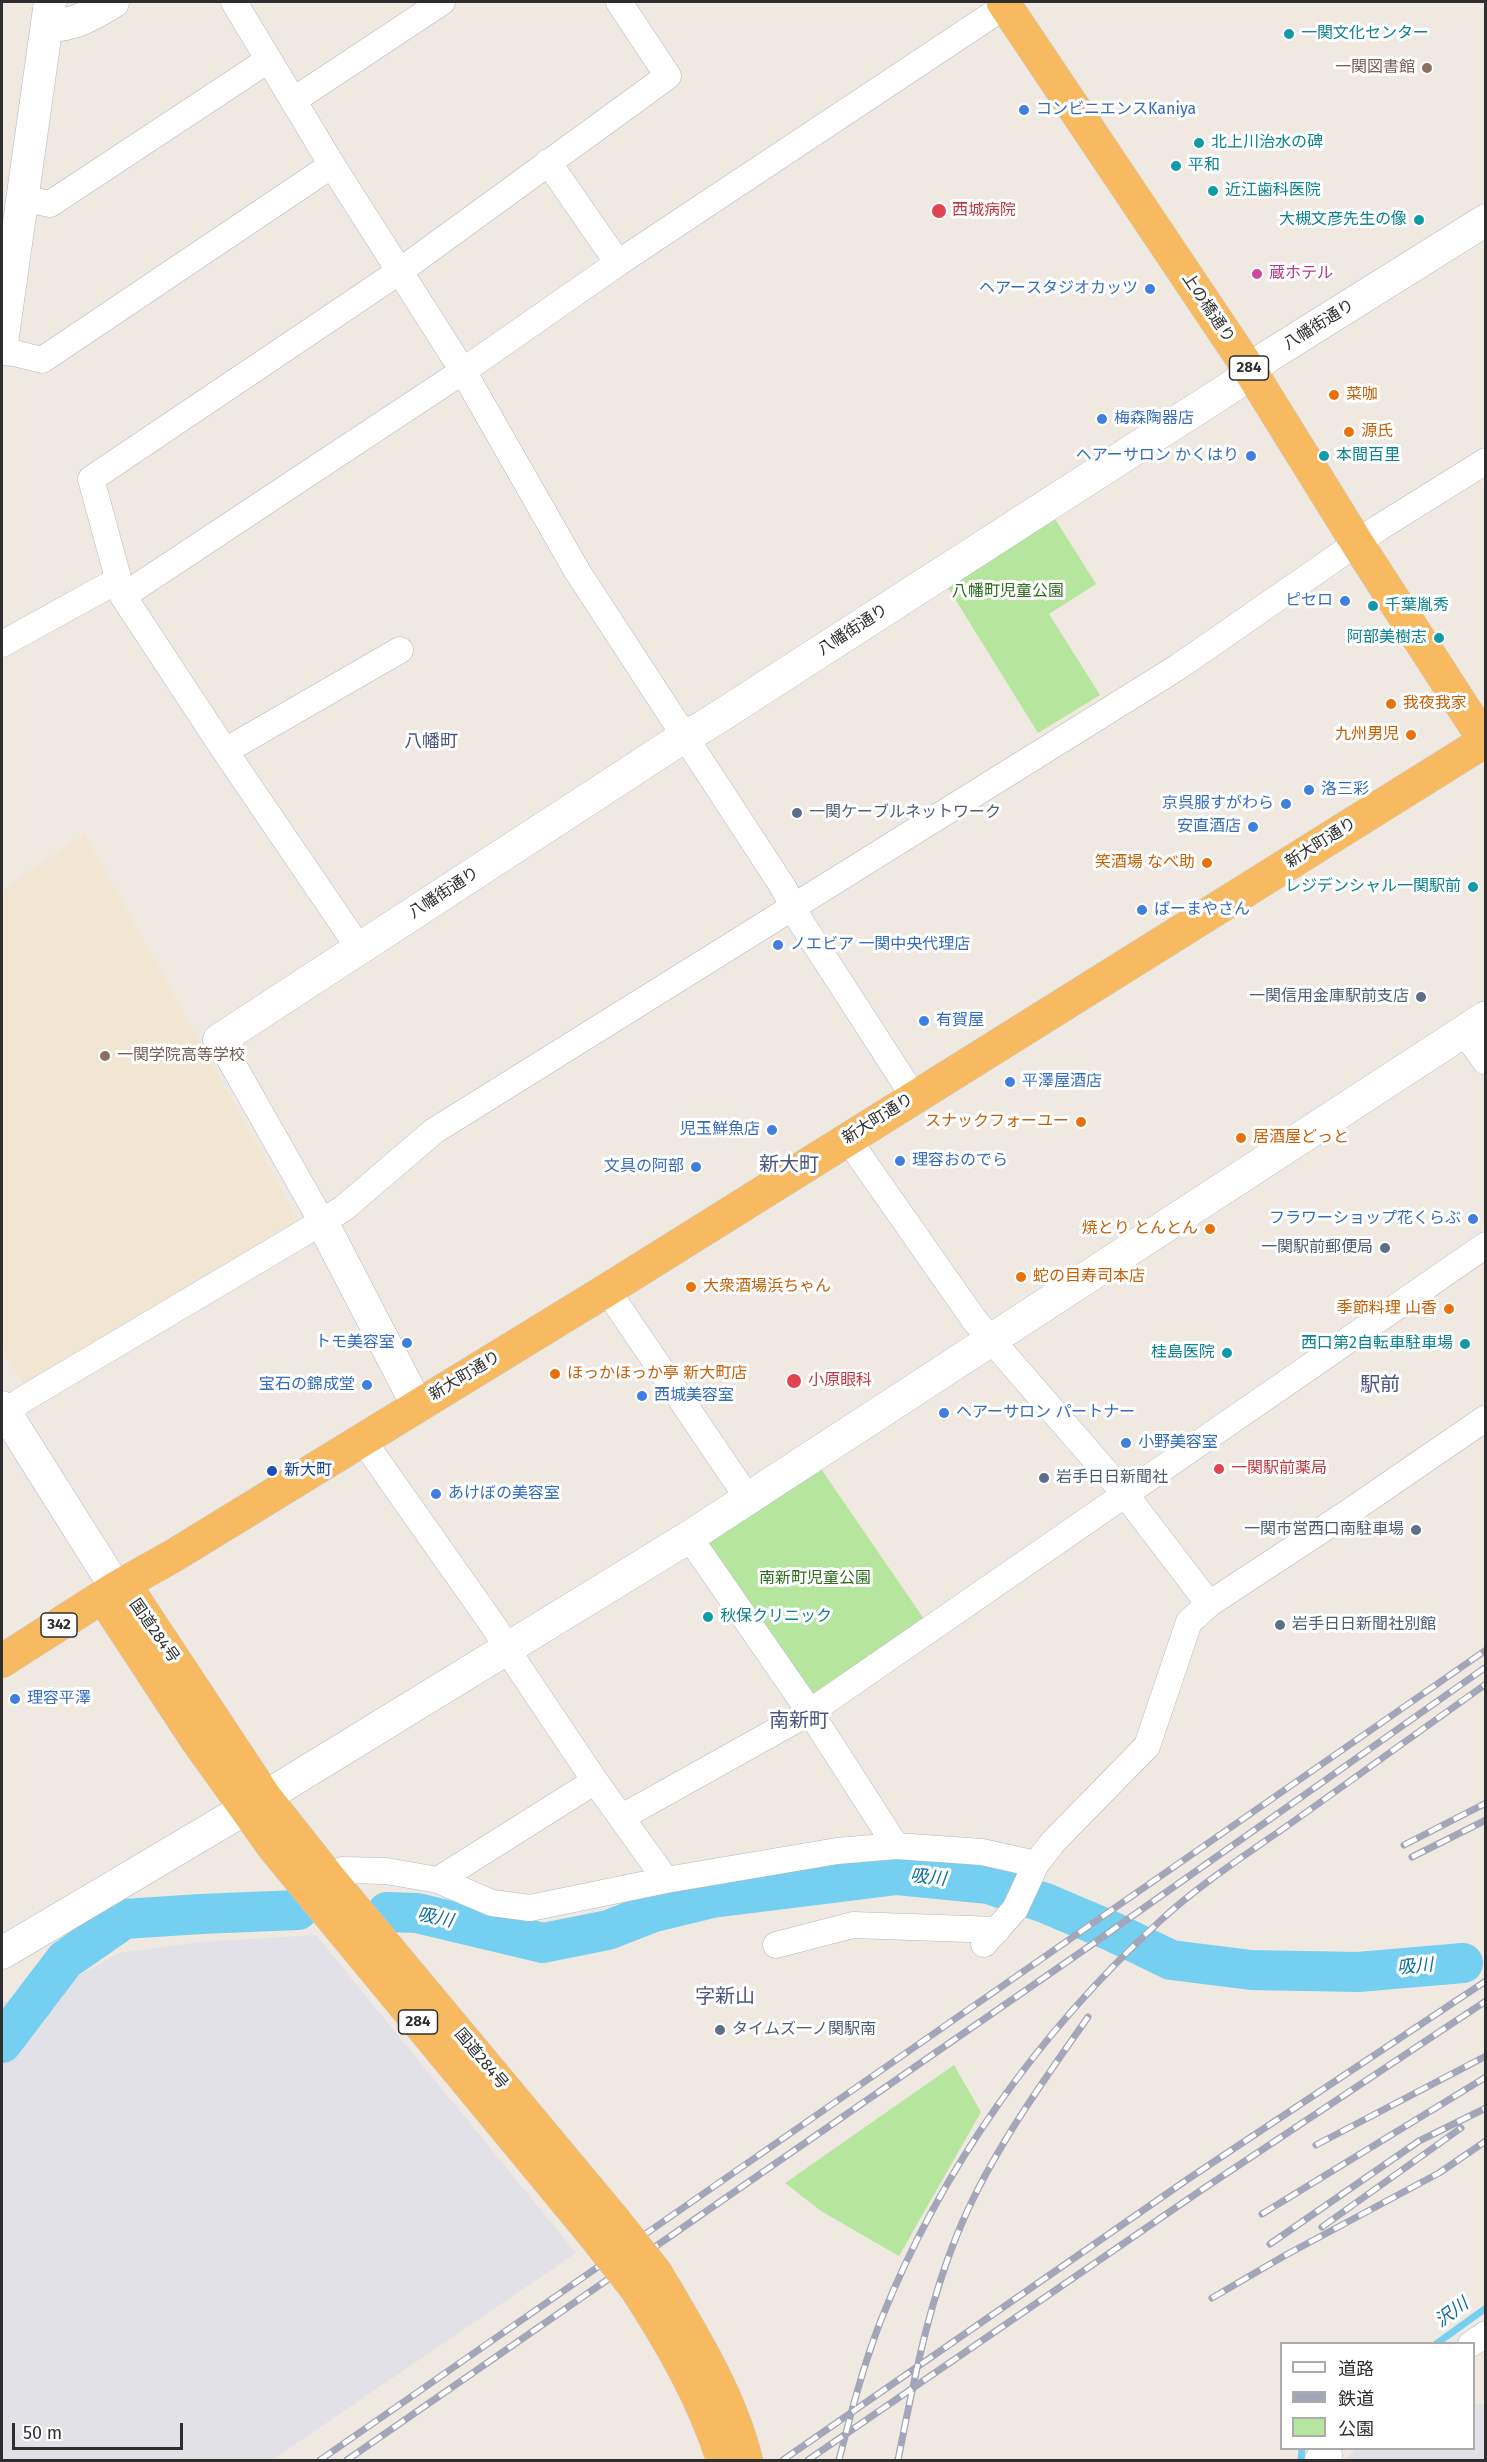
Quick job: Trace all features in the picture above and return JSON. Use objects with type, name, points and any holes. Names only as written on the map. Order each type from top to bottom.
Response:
[{"type":"highway","name":"上の橋通り","points":[[1004,4],[1251,372],[1357,543],[1485,741]]},
{"type":"highway","name":"新大町通り","points":[[116,1588],[173,1556],[607,1290],[1485,741]]},
{"type":"highway","name":"342","points":[[2,1661],[116,1588]]},
{"type":"highway","name":"国道284号","points":[[116,1588],[132,1597],[255,1803],[700,2347],[741,2438],[746,2460]]},
{"type":"highway","name":"国道284号","points":[[255,1803],[329,1878],[603,2227]]},
{"type":"highway","name":"国道284号","points":[[646,2280],[707,2416],[723,2460]]},
{"type":"street","points":[[48,14],[60,26],[86,18],[113,2]]},
{"type":"street","points":[[234,2],[332,165],[464,371],[577,571],[914,1096]]},
{"type":"street","points":[[294,100],[442,2]]},
{"type":"street","points":[[359,948],[225,752],[121,588],[91,479],[400,271],[668,76],[619,2]]},
{"type":"street","points":[[2,644],[121,588],[464,371],[618,263],[1004,4]]},
{"type":"street","points":[[2,343],[48,14]]},
{"type":"street","points":[[21,198],[50,204],[268,60]]},
{"type":"street","points":[[548,162],[618,263]]},
{"type":"street","points":[[2,352],[14,352],[42,360],[332,165]]},
{"type":"street","name":"八幡街通り","points":[[219,1040],[685,736],[723,714],[1224,392],[1267,357],[1485,220]]},
{"type":"street","points":[[116,1588],[3,1412],[344,1208],[434,1131],[1178,667],[1357,543],[1485,461]]},
{"type":"street","points":[[225,752],[400,650]]},
{"type":"street","points":[[2,1953],[255,1803],[689,1537],[1475,1024],[1485,1062]]},
{"type":"street","points":[[219,1040],[322,1222],[417,1405]]},
{"type":"street","points":[[847,1138],[990,1339],[1125,1494],[1209,1604]]},
{"type":"street","points":[[622,1817],[810,1712],[1485,1245]]},
{"type":"street","points":[[607,1290],[747,1497]]},
{"type":"street","points":[[776,1945],[853,1924],[991,1937],[1015,1909],[1033,1869],[1053,1842],[1147,1746],[1189,1622],[1209,1604],[1349,1512],[1485,1418]]},
{"type":"street","points":[[362,1439],[495,1629],[595,1781],[666,1880]]},
{"type":"street","points":[[689,1537],[810,1712],[896,1846]]},
{"type":"street","points":[[438,1880],[595,1781]]},
{"type":"street","points":[[329,1878],[342,1870],[386,1871],[438,1880],[492,1903],[530,1908],[666,1880],[837,1851],[896,1846],[982,1852],[1033,1869]]},
{"type":"shaded area","name":"一関学院高等学校","points":[[85,834],[300,1223],[25,1387],[2,1349],[2,890]]},
{"type":"shaded area","points":[[316,1935],[576,2253],[272,2460],[2,2460],[2,2001],[13,2002],[60,1987],[119,1953],[200,1942]]},
{"type":"shaded area","points":[[1475,2404],[1485,2404],[1485,2460],[1344,2460],[1355,2450],[1475,2450]]},
{"type":"green space","name":"八幡町児童公園","points":[[1050,511],[1096,584],[1049,614],[1100,695],[1038,733],[942,578]]},
{"type":"green space","name":"南新町児童公園","points":[[817,1463],[924,1619],[812,1694],[706,1539]]},
{"type":"green space","points":[[954,2065],[981,2112],[899,2256],[821,2211],[785,2183]]},
{"type":"waterway","name":"吸川","points":[[387,1912],[417,1913],[543,1943],[608,1930],[654,1912],[712,1898],[897,1875],[989,1884],[1045,1903],[1171,1960],[1251,1970],[1358,1972],[1463,1963]]},
{"type":"waterway","name":"吸川","points":[[2,2043],[65,1960],[124,1919],[298,1910]]},
{"type":"waterway","points":[[2,2021],[15,2026]]},
{"type":"waterway","name":"沢川","points":[[1439,2342],[1486,2308]]},
{"type":"waterway","name":"沢川","points":[[1301,2460],[1302,2450]]},
{"type":"railway","points":[[320,2460],[1486,1650]]},
{"type":"railway","points":[[347,2460],[1094,1943],[1486,1667]]},
{"type":"railway","points":[[839,2460],[853,2407],[881,2320],[933,2209],[964,2156],[998,2105],[1074,2009],[1160,1921],[1192,1894],[1486,1684]]},
{"type":"railway","points":[[1404,1845],[1486,1803]]},
{"type":"railway","points":[[1412,1857],[1486,1820]]},
{"type":"railway","points":[[783,2460],[1191,2177],[1486,1981]]},
{"type":"railway","points":[[808,2460],[1200,2191],[1486,2001]]},
{"type":"railway","points":[[898,2460],[931,2310],[962,2223],[1004,2143],[1088,2017]]},
{"type":"railway","points":[[1316,2145],[1486,2056]]},
{"type":"railway","points":[[1262,2214],[1486,2077]]},
{"type":"railway","points":[[1270,2244],[1419,2141],[1486,2108]]},
{"type":"railway","points":[[1322,2227],[1461,2128]]},
{"type":"railway","points":[[1212,2298],[1284,2256],[1439,2173],[1486,2141]]},
{"type":"place","name":"一関文化センター","points":[[1289,34]]},
{"type":"place","name":"一関図書館","points":[[1427,68]]},
{"type":"place","name":"コンビニエンスKaniya","points":[[1024,110]]},
{"type":"place","name":"北上川治水の碑","points":[[1199,143]]},
{"type":"place","name":"平和","points":[[1176,166]]},
{"type":"place","name":"近江歯科医院","points":[[1213,191]]},
{"type":"place","name":"西城病院","points":[[939,211]]},
{"type":"place","name":"大槻文彦先生の像","points":[[1419,220]]},
{"type":"place","name":"蔵ホテル","points":[[1257,274]]},
{"type":"place","name":"ヘアースタジオカッツ","points":[[1150,289]]},
{"type":"place","name":"菜咖","points":[[1334,395]]},
{"type":"place","name":"梅森陶器店","points":[[1102,419]]},
{"type":"place","name":"源氏","points":[[1349,432]]},
{"type":"place","name":"ヘアーサロン かくはり","points":[[1251,456]]},
{"type":"place","name":"本間百里","points":[[1324,456]]},
{"type":"place","name":"ピセロ","points":[[1345,601]]},
{"type":"place","name":"千葉胤秀","points":[[1373,606]]},
{"type":"place","name":"阿部美樹志","points":[[1439,638]]},
{"type":"place","name":"我夜我家","points":[[1391,704]]},
{"type":"place","name":"九州男児","points":[[1411,735]]},
{"type":"place","name":"洛三彩","points":[[1309,790]]},
{"type":"place","name":"京呉服すがわら","points":[[1286,804]]},
{"type":"place","name":"一関ケーブルネットワーク","points":[[797,813]]},
{"type":"place","name":"安直酒店","points":[[1253,827]]},
{"type":"place","name":"笑酒場 なべ助","points":[[1207,863]]},
{"type":"place","name":"レジデンシャル一関駅前","points":[[1473,887]]},
{"type":"place","name":"ぱーまやさん","points":[[1142,910]]},
{"type":"place","name":"ノエビア 一関中央代理店","points":[[778,945]]},
{"type":"place","name":"一関信用金庫駅前支店","points":[[1421,997]]},
{"type":"place","name":"有賀屋","points":[[924,1021]]},
{"type":"place","name":"一関学院高等学校","points":[[105,1056]]},
{"type":"place","name":"平澤屋酒店","points":[[1010,1082]]},
{"type":"place","name":"スナックフォーユー","points":[[1081,1122]]},
{"type":"place","name":"児玉鮮魚店","points":[[772,1130]]},
{"type":"place","name":"居酒屋どっと","points":[[1241,1138]]},
{"type":"place","name":"理容おのでら","points":[[900,1161]]},
{"type":"place","name":"文具の阿部","points":[[696,1167]]},
{"type":"place","name":"フラワーショップ花くらぶ","points":[[1473,1219]]},
{"type":"place","name":"焼とり とんとん","points":[[1210,1229]]},
{"type":"place","name":"一関駅前郵便局","points":[[1385,1248]]},
{"type":"place","name":"蛇の目寿司本店","points":[[1021,1277]]},
{"type":"place","name":"大衆酒場浜ちゃん","points":[[691,1287]]},
{"type":"place","name":"季節料理 山香","points":[[1449,1309]]},
{"type":"place","name":"トモ美容室","points":[[407,1343]]},
{"type":"place","name":"西口第2自転車駐車場","points":[[1465,1344]]},
{"type":"place","name":"桂島医院","points":[[1227,1353]]},
{"type":"place","name":"ほっかほっか亭 新大町店","points":[[555,1374]]},
{"type":"place","name":"小原眼科","points":[[794,1381]]},
{"type":"place","name":"宝石の錦成堂","points":[[367,1385]]},
{"type":"place","name":"西城美容室","points":[[642,1396]]},
{"type":"place","name":"ヘアーサロン パートナー","points":[[944,1413]]},
{"type":"place","name":"小野美容室","points":[[1126,1443]]},
{"type":"place","name":"一関駅前薬局","points":[[1219,1469]]},
{"type":"place","name":"新大町","points":[[272,1471]]},
{"type":"place","name":"岩手日日新聞社","points":[[1044,1478]]},
{"type":"place","name":"あけぼの美容室","points":[[436,1494]]},
{"type":"place","name":"一関市営西口南駐車場","points":[[1416,1530]]},
{"type":"place","name":"秋保クリニック","points":[[708,1617]]},
{"type":"place","name":"岩手日日新聞社別館","points":[[1280,1625]]},
{"type":"place","name":"理容平澤","points":[[15,1699]]},
{"type":"place","name":"タイムズ一ノ関駅南","points":[[720,2030]]},
{"type":"district","name":"八幡町","points":[[431,742]]},
{"type":"district","name":"新大町","points":[[789,1165]]},
{"type":"district","name":"駅前","points":[[1380,1385]]},
{"type":"district","name":"南新町","points":[[799,1721]]},
{"type":"district","name":"字新山","points":[[725,1997]]}]
